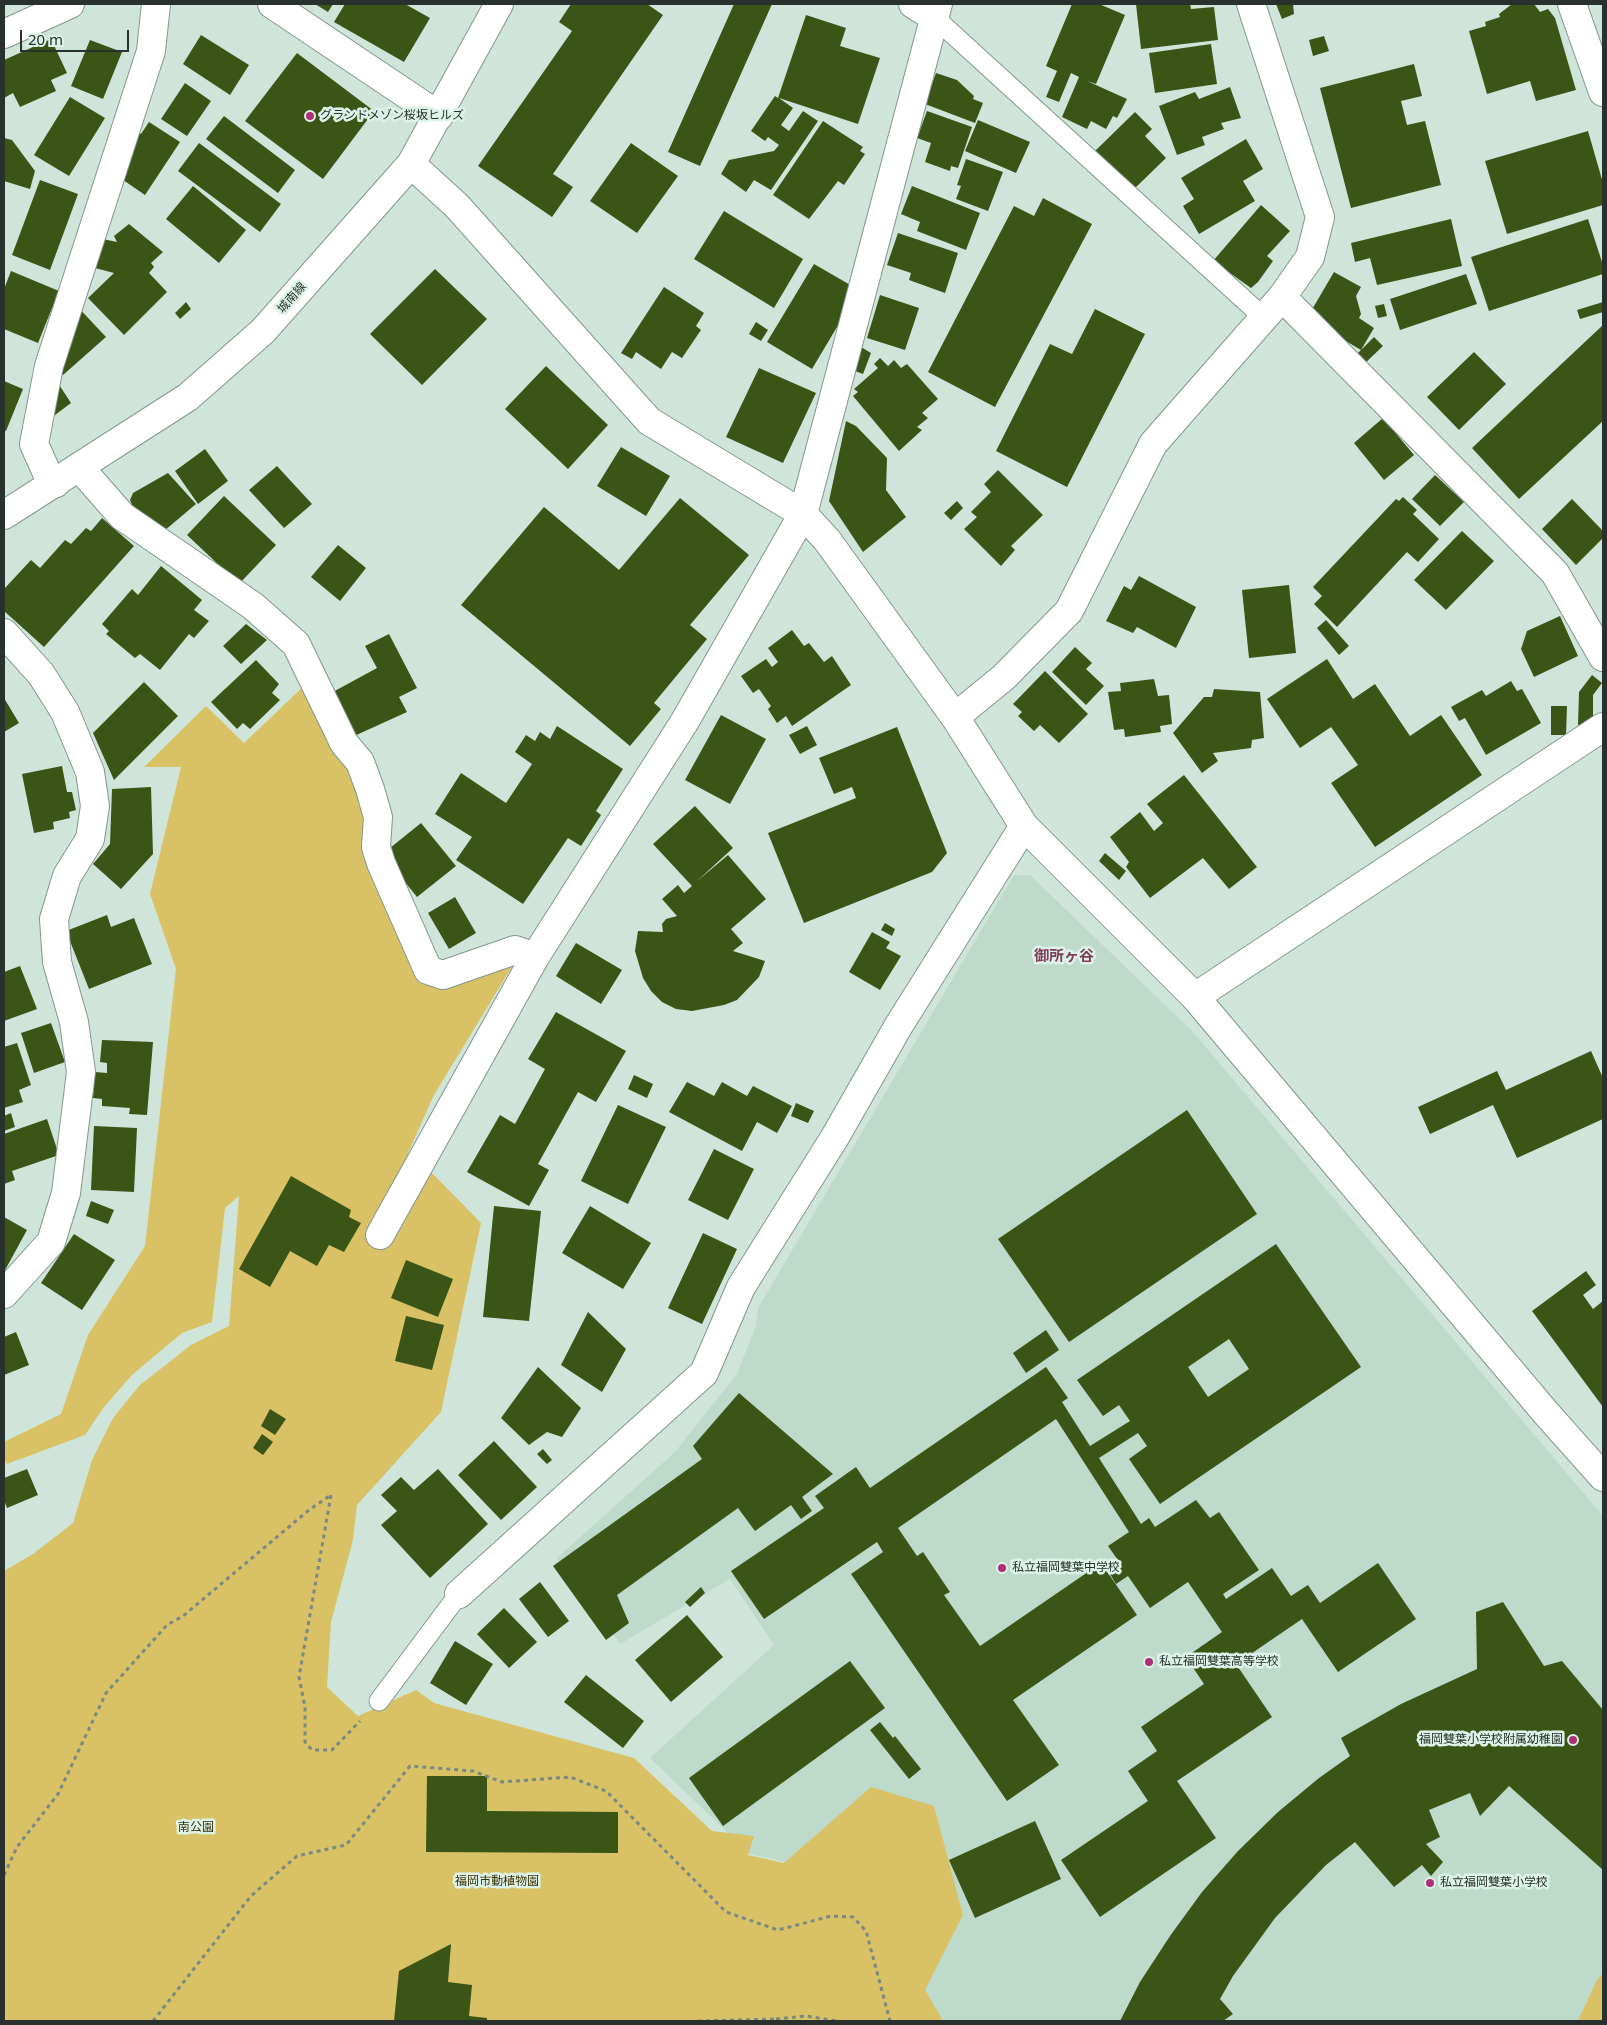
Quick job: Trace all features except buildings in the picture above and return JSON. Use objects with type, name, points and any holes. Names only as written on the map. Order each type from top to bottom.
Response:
[{"type":"street","points":[[4,34],[70,4]]},
{"type":"street","points":[[56,484],[47,473],[34,444],[49,366],[151,51],[156,4]]},
{"type":"street","points":[[272,4],[439,116]]},
{"type":"street","name":"城南線","points":[[4,515],[56,484],[188,397],[263,331],[411,164],[499,4]]},
{"type":"street","points":[[955,717],[1004,677],[1069,611],[1153,444],[1282,297],[1310,257],[1320,217],[1251,4]]},
{"type":"street","points":[[1572,4],[1603,92]]},
{"type":"street","points":[[380,1235],[535,957],[685,721],[803,514],[929,9]]},
{"type":"street","points":[[411,164],[457,206],[649,420],[803,514],[827,540],[955,717],[1024,826],[1195,997],[1546,1413],[1603,1477]]},
{"type":"street","points":[[1282,297],[1555,572],[1603,657]]},
{"type":"street","points":[[80,468],[122,516],[253,606],[296,644],[344,743],[360,762],[378,817],[376,847],[381,863],[428,970],[443,975],[515,950],[535,957]]},
{"type":"street","points":[[4,633],[41,674],[65,712],[90,772],[95,806],[90,839],[67,876],[54,919],[57,962],[74,1022],[81,1072],[66,1193],[51,1242],[4,1294]]},
{"type":"street","points":[[1195,997],[1603,727]]},
{"type":"street","points":[[459,1594],[704,1373],[741,1287],[835,1137],[899,1025],[1024,826]]},
{"type":"lane","points":[[929,9],[1263,317]]},
{"type":"lane","points":[[379,1701],[459,1594]]},
{"type":"path","points":[[4,1875],[17,1847],[58,1794],[106,1693],[167,1625],[183,1616],[309,1510],[332,1495],[299,1677],[305,1708],[305,1742],[312,1750],[332,1750],[379,1701]]},
{"type":"path","points":[[153,2021],[251,1896],[297,1856],[346,1845],[410,1766],[473,1770],[502,1782],[570,1777],[606,1791],[726,1912],[778,1930],[831,1916],[853,1917],[866,1931],[890,2021]]},
{"type":"path","points":[[698,2021],[775,2019],[806,2016],[837,2021]]},
{"type":"path","points":[[775,2019],[780,2021]]},
{"type":"shaded area","points":[[1014,875],[1030,875],[1192,1031],[1603,1516],[1603,2021],[928,2021],[909,1990],[956,1908],[936,1811],[872,1787],[787,1862],[750,1854],[650,1758],[774,1645],[730,1579],[620,1644],[557,1558],[675,1452],[737,1374],[756,1326],[758,1308]]},
{"type":"green space","name":"南公園","points":[[307,683],[363,791],[366,816],[365,862],[422,982],[437,987],[516,960],[434,1095],[408,1153],[434,1175],[481,1223],[441,1412],[357,1505],[353,1540],[331,1622],[327,1687],[358,1716],[416,1690],[434,1703],[634,1758],[712,1831],[754,1836],[748,1855],[784,1863],[871,1787],[934,1806],[963,1915],[925,1990],[943,2021],[4,2021],[4,1571],[33,1554],[73,1523],[92,1460],[113,1418],[140,1385],[191,1345],[229,1326],[239,1196],[225,1208],[212,1322],[182,1333],[132,1375],[104,1407],[85,1435],[7,1464],[4,1459],[4,1442],[61,1414],[88,1335],[145,1246],[176,969],[150,894],[181,767],[144,767],[206,706],[244,743]]},
{"type":"green space","points":[[1603,1973],[1603,2021],[1578,2021],[1597,1980]]},
{"type":"place","name":"グランドメゾン桜坂ヒルズ","points":[[310,116]]},
{"type":"place","name":"私立福岡雙葉中学校","points":[[1002,1568]]},
{"type":"place","name":"私立福岡雙葉高等学校","points":[[1149,1662]]},
{"type":"place","name":"福岡雙葉小学校附属幼稚園","points":[[1573,1740]]},
{"type":"place","name":"私立福岡雙葉小学校","points":[[1430,1883]]},
{"type":"district","name":"御所ヶ谷","points":[[1064,957]]},
{"type":"park label","name":"福岡市動植物園","points":[[497,1882]]}]
